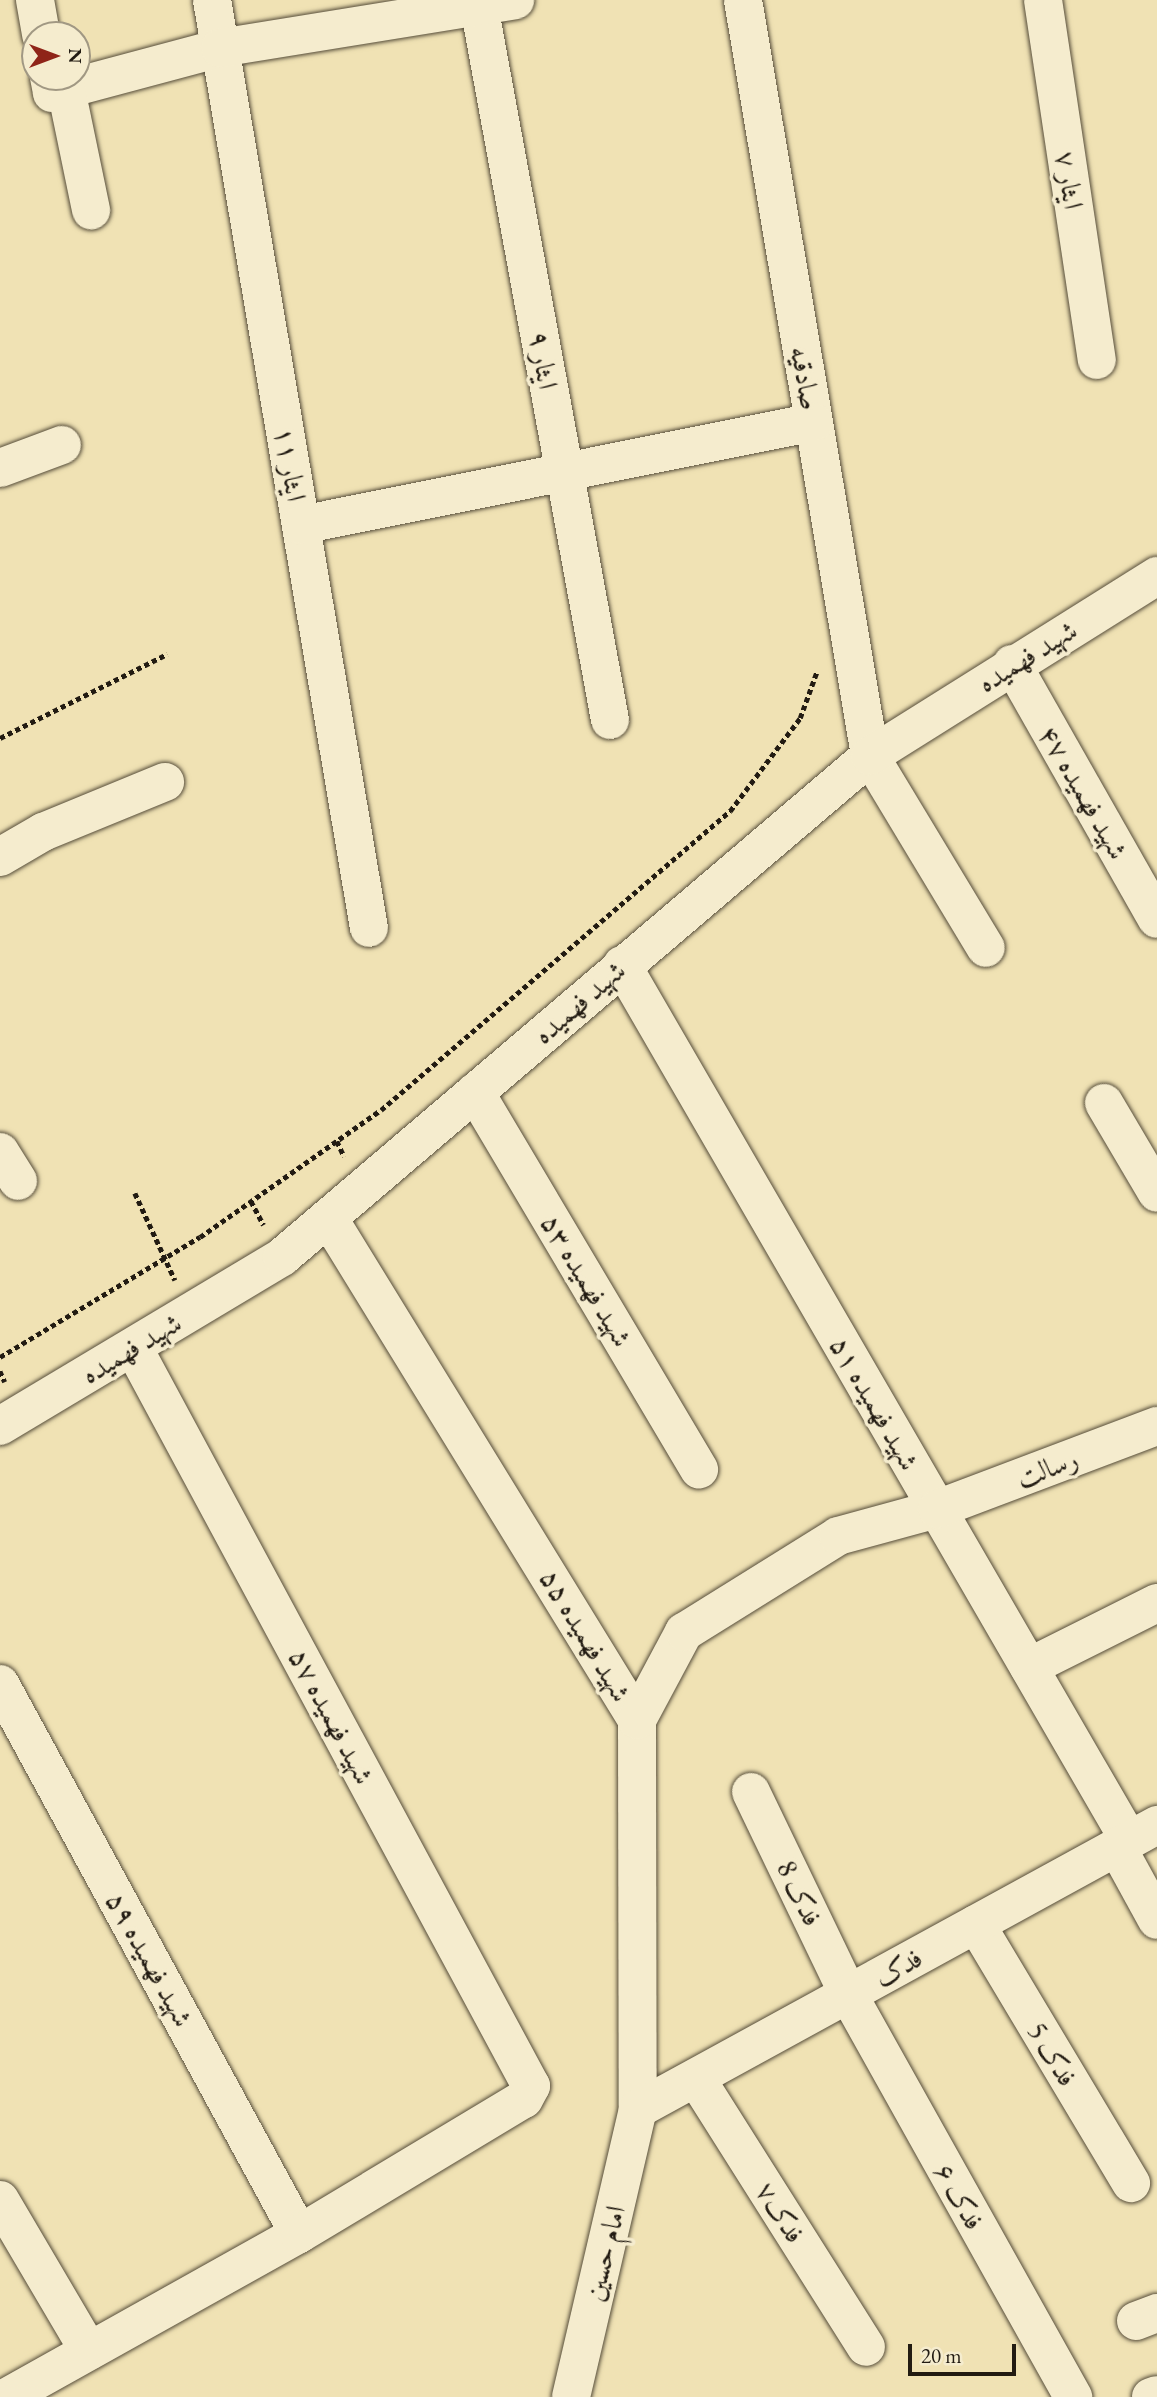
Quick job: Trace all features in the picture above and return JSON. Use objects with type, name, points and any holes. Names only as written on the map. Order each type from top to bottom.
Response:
[{"type":"street","points":[[34,0],[38,21]]},
{"type":"street","name":"ایثار ۱۱","points":[[212,0],[369,928]]},
{"type":"street","name":"صادقیه","points":[[743,0],[870,756]]},
{"type":"street","name":"ایثار ۷","points":[[1043,0],[1097,360]]},
{"type":"street","points":[[91,76],[220,48],[490,2]]},
{"type":"street","name":"ایثار ۹","points":[[490,2],[565,472],[610,720]]},
{"type":"street","points":[[59,91],[91,210]]},
{"type":"street","points":[[301,525],[814,422]]},
{"type":"street","points":[[0,468],[62,445]]},
{"type":"street","name":"شهید فهمیده","points":[[0,1426],[282,1257],[330,1219],[622,965],[870,756],[1012,664],[1154,584]]},
{"type":"street","name":"شهید فهمیده ۴۷","points":[[1012,664],[1157,919]]},
{"type":"street","points":[[870,756],[986,948]]},
{"type":"street","points":[[0,857],[43,832],[165,782]]},
{"type":"street","name":"شهید فهمیده ۵۱","points":[[622,965],[1029,1667],[1134,1837],[1157,1920]]},
{"type":"street","name":"شهید فهمیده ۵۳","points":[[475,1092],[699,1469]]},
{"type":"street","points":[[1104,1104],[1157,1193]]},
{"type":"street","name":"شهید فهمیده ۵۵","points":[[330,1219],[637,1720],[638,2109]]},
{"type":"street","name":"شهید فهمیده ۵۷","points":[[133,1347],[531,2086],[524,2099],[299,2234]]},
{"type":"street","name":"رسالت","points":[[637,1720],[684,1632],[838,1536],[937,1509],[1157,1426]]},
{"type":"street","points":[[1029,1667],[1157,1603]]},
{"type":"street","name":"شهید فهمیده ۵۹","points":[[0,1684],[299,2234]]},
{"type":"street","name":"فدک 8","points":[[751,1792],[848,1994]]},
{"type":"street","name":"فدک","points":[[638,2109],[1134,1837]]},
{"type":"street","name":"فدک 5","points":[[975,1924],[1131,2183]]},
{"type":"street","name":"فدک ۶","points":[[848,1994],[1073,2397]]},
{"type":"street","name":"فدک۷","points":[[696,2078],[866,2347]]},
{"type":"street","name":"امام حسین","points":[[571,2397],[638,2109]]},
{"type":"street","points":[[0,2200],[89,2351]]},
{"type":"street","points":[[7,2397],[299,2234]]},
{"type":"street","points":[[1151,2397],[1157,2395]]},
{"type":"path","points":[[0,738],[167,654]]},
{"type":"path","points":[[0,1357],[163,1259],[381,1110],[730,811],[800,718],[817,669]]},
{"type":"path","points":[[135,1193],[163,1259],[192,1311]]}]
